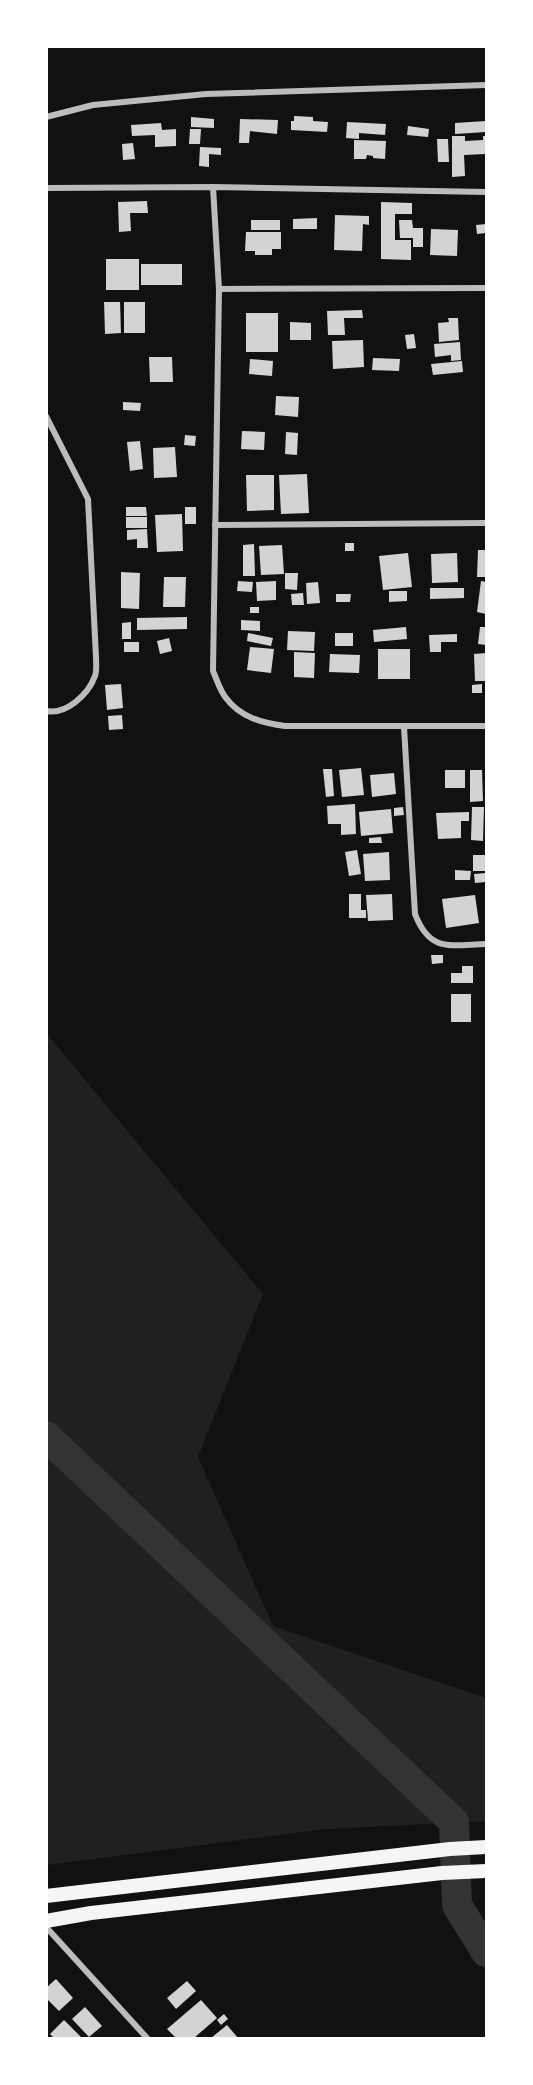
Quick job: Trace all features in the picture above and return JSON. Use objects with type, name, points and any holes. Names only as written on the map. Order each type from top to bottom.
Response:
[{"type":"main road","points":[[46,1896],[450,1849],[486,1847]]},
{"type":"main road","points":[[46,1921],[91,1913],[442,1873],[486,1871]]},
{"type":"street","points":[[46,117],[93,105],[206,94],[486,86]]},
{"type":"street","points":[[46,188],[486,192]]},
{"type":"street","points":[[213,188],[219,289],[213,671],[225,697],[240,711],[261,723],[285,726],[486,726]]},
{"type":"street","points":[[219,289],[486,288]]},
{"type":"street","points":[[46,416],[88,499],[96,657],[95,675],[86,690],[70,707],[55,713],[46,711]]},
{"type":"street","points":[[215,525],[486,524]]},
{"type":"street","points":[[404,727],[415,914],[421,929],[432,941],[450,945],[486,944]]},
{"type":"street","points":[[46,1927],[147,2038]]},
{"type":"shaded area","points":[[47,1034],[263,1294],[198,1457],[273,1626],[486,1698],[486,1821],[326,1829],[47,1865]]},
{"type":"building","points":[[294,116],[313,117],[313,121],[328,122],[327,132],[291,130],[291,121],[294,121]]},
{"type":"building","points":[[191,117],[214,119],[214,128],[191,127]]},
{"type":"building","points":[[240,119],[278,120],[277,134],[250,131],[249,143],[239,143]]},
{"type":"building","points":[[486,121],[486,132],[455,134],[455,123]]},
{"type":"building","points":[[347,122],[386,124],[385,135],[359,133],[359,139],[346,138]]},
{"type":"building","points":[[161,123],[162,130],[176,129],[176,146],[155,147],[155,135],[132,136],[131,125]]},
{"type":"building","points":[[408,126],[429,129],[428,137],[407,135]]},
{"type":"building","points":[[190,129],[201,129],[200,144],[189,144]]},
{"type":"building","points":[[452,136],[465,136],[465,141],[483,140],[483,136],[486,136],[486,154],[464,155],[465,176],[452,177]]},
{"type":"building","points":[[437,139],[448,139],[449,162],[438,162]]},
{"type":"building","points":[[354,140],[386,141],[385,159],[367,155],[366,159],[354,159]]},
{"type":"building","points":[[133,143],[135,159],[123,160],[122,144]]},
{"type":"building","points":[[200,147],[221,148],[221,155],[209,154],[209,167],[199,166]]},
{"type":"building","points":[[147,201],[148,213],[130,213],[131,231],[119,232],[118,202]]},
{"type":"building","points":[[381,202],[412,203],[412,214],[395,214],[395,240],[411,240],[411,260],[381,259]]},
{"type":"building","points":[[335,215],[369,216],[369,225],[363,224],[362,251],[334,250]]},
{"type":"building","points":[[317,218],[317,229],[293,229],[293,219]]},
{"type":"building","points":[[251,220],[280,220],[280,230],[251,230]]},
{"type":"building","points":[[399,220],[412,220],[413,228],[423,228],[423,247],[413,247],[413,238],[400,238]]},
{"type":"building","points":[[486,224],[486,233],[477,234],[476,225]]},
{"type":"building","points":[[431,229],[458,230],[457,256],[430,255]]},
{"type":"building","points":[[246,232],[281,232],[281,249],[272,249],[272,255],[255,255],[255,251],[245,251]]},
{"type":"building","points":[[106,259],[139,259],[139,290],[106,290]]},
{"type":"building","points":[[141,264],[182,264],[182,285],[141,285]]},
{"type":"building","points":[[104,302],[120,302],[121,333],[105,334]]},
{"type":"building","points":[[124,302],[145,302],[145,333],[124,333]]},
{"type":"building","points":[[362,310],[363,318],[344,318],[345,335],[328,335],[327,311]]},
{"type":"building","points":[[246,313],[278,313],[278,352],[246,352]]},
{"type":"building","points":[[448,318],[458,318],[459,340],[439,342],[438,323],[449,322]]},
{"type":"building","points":[[290,322],[311,323],[311,340],[290,340]]},
{"type":"building","points":[[414,334],[416,348],[407,349],[405,335]]},
{"type":"building","points":[[363,340],[364,367],[333,369],[332,341]]},
{"type":"building","points":[[460,342],[461,360],[451,361],[451,355],[435,357],[434,344]]},
{"type":"building","points":[[149,357],[172,357],[173,382],[150,382]]},
{"type":"building","points":[[373,358],[400,359],[399,371],[372,370]]},
{"type":"building","points":[[250,359],[273,361],[272,376],[249,374]]},
{"type":"building","points":[[462,361],[463,372],[433,375],[431,364]]},
{"type":"building","points":[[276,396],[299,397],[298,417],[275,415]]},
{"type":"building","points":[[123,402],[141,403],[140,411],[123,410]]},
{"type":"building","points":[[242,431],[265,432],[264,450],[241,449]]},
{"type":"building","points":[[286,432],[298,433],[297,455],[285,454]]},
{"type":"building","points":[[185,435],[196,436],[195,446],[184,445]]},
{"type":"building","points":[[140,441],[143,469],[130,471],[127,442]]},
{"type":"building","points":[[175,447],[177,477],[154,478],[153,448]]},
{"type":"building","points":[[307,474],[309,513],[281,514],[279,475]]},
{"type":"building","points":[[246,475],[274,475],[274,510],[247,511]]},
{"type":"building","points":[[126,507],[146,507],[147,516],[126,516]]},
{"type":"building","points":[[185,507],[196,507],[196,524],[185,524]]},
{"type":"building","points":[[182,514],[183,551],[157,552],[155,515]]},
{"type":"building","points":[[126,517],[147,517],[147,528],[126,528]]},
{"type":"building","points":[[147,529],[148,548],[137,548],[137,539],[127,540],[127,530]]},
{"type":"building","points":[[345,543],[354,543],[354,551],[345,551]]},
{"type":"building","points":[[254,544],[255,576],[243,576],[243,545]]},
{"type":"building","points":[[282,545],[284,574],[261,575],[259,546]]},
{"type":"building","points":[[478,550],[486,550],[486,577],[477,577]]},
{"type":"building","points":[[408,553],[412,587],[383,590],[379,556]]},
{"type":"building","points":[[457,553],[458,582],[432,583],[431,554]]},
{"type":"building","points":[[121,572],[140,573],[139,609],[121,608]]},
{"type":"building","points":[[285,573],[298,573],[297,590],[285,589]]},
{"type":"building","points":[[164,577],[186,577],[185,607],[163,607]]},
{"type":"building","points":[[238,581],[253,582],[252,592],[237,591]]},
{"type":"building","points":[[276,581],[276,600],[257,601],[256,582]]},
{"type":"building","points":[[481,581],[486,582],[486,614],[477,612]]},
{"type":"building","points":[[318,582],[320,603],[307,604],[306,583]]},
{"type":"building","points":[[430,588],[464,588],[464,598],[430,599]]},
{"type":"building","points":[[389,591],[407,591],[407,601],[389,602]]},
{"type":"building","points":[[303,593],[304,605],[292,605],[291,594]]},
{"type":"building","points":[[336,594],[351,594],[350,602],[336,602]]},
{"type":"building","points":[[250,607],[259,607],[259,613],[250,613]]},
{"type":"building","points":[[187,617],[187,629],[137,630],[137,618]]},
{"type":"building","points":[[241,620],[260,621],[260,631],[241,630]]},
{"type":"building","points":[[131,622],[131,639],[122,639],[122,623]]},
{"type":"building","points":[[406,627],[407,639],[374,642],[373,630]]},
{"type":"building","points":[[480,627],[486,627],[486,645],[478,644]]},
{"type":"building","points":[[288,631],[315,632],[314,651],[287,650]]},
{"type":"building","points":[[248,633],[273,638],[271,646],[247,641]]},
{"type":"building","points":[[335,633],[353,633],[353,646],[335,646]]},
{"type":"building","points":[[457,634],[457,642],[441,642],[441,652],[430,652],[429,635]]},
{"type":"building","points":[[169,638],[172,651],[160,654],[157,641]]},
{"type":"building","points":[[124,642],[139,642],[139,652],[124,652]]},
{"type":"building","points":[[250,647],[274,649],[271,673],[247,670]]},
{"type":"building","points":[[378,649],[410,649],[410,679],[378,679]]},
{"type":"building","points":[[294,652],[315,653],[314,678],[294,677]]},
{"type":"building","points":[[486,653],[486,681],[475,681],[474,654]]},
{"type":"building","points":[[330,654],[360,655],[359,673],[329,672]]},
{"type":"building","points":[[121,684],[123,708],[107,710],[105,685]]},
{"type":"building","points":[[482,684],[482,693],[472,693],[472,685]]},
{"type":"building","points":[[122,715],[123,729],[109,730],[108,716]]},
{"type":"building","points":[[361,768],[364,795],[342,797],[339,770]]},
{"type":"building","points":[[323,769],[332,769],[334,796],[326,797]]},
{"type":"building","points":[[445,770],[465,770],[465,788],[445,788]]},
{"type":"building","points":[[470,770],[482,770],[483,801],[470,802]]},
{"type":"building","points":[[394,773],[396,794],[372,797],[370,775]]},
{"type":"building","points":[[355,804],[356,834],[341,835],[341,824],[328,824],[327,806]]},
{"type":"building","points":[[403,807],[404,815],[394,816],[394,808]]},
{"type":"building","points":[[472,807],[484,807],[483,841],[471,840]]},
{"type":"building","points":[[391,809],[393,833],[361,836],[359,812]]},
{"type":"building","points":[[469,812],[469,821],[461,821],[461,838],[438,839],[436,813]]},
{"type":"building","points":[[381,837],[382,843],[369,843],[369,838]]},
{"type":"building","points":[[357,850],[361,874],[349,876],[345,852]]},
{"type":"building","points":[[389,852],[390,880],[365,881],[363,854]]},
{"type":"building","points":[[473,855],[486,855],[486,871],[473,871]]},
{"type":"building","points":[[455,870],[471,871],[470,880],[455,880]]},
{"type":"building","points":[[486,873],[486,882],[475,883],[474,874]]},
{"type":"building","points":[[349,894],[361,894],[361,910],[366,910],[366,918],[349,918]]},
{"type":"building","points":[[392,894],[393,920],[368,921],[366,895]]},
{"type":"building","points":[[475,895],[479,923],[446,928],[442,899]]},
{"type":"building","points":[[431,955],[443,955],[443,963],[432,964]]},
{"type":"building","points":[[462,966],[473,966],[473,983],[451,983],[451,973],[462,973]]},
{"type":"building","points":[[451,994],[471,994],[471,1022],[451,1022]]},
{"type":"building","points":[[56,1979],[73,1998],[59,2011],[46,1998],[46,1988]]},
{"type":"building","points":[[187,1981],[196,1991],[176,2009],[167,1998]]},
{"type":"building","points":[[201,2000],[217,2018],[194,2038],[176,2038],[167,2029]]},
{"type":"building","points":[[85,2007],[102,2026],[89,2037],[72,2019]]},
{"type":"building","points":[[224,2014],[228,2019],[221,2025],[217,2020]]},
{"type":"building","points":[[64,2020],[82,2038],[54,2038],[50,2034]]},
{"type":"building","points":[[227,2025],[238,2038],[211,2038]]},
{"type":"waterway","points":[[46,1436],[454,1822],[457,1905],[486,1952]]}]
